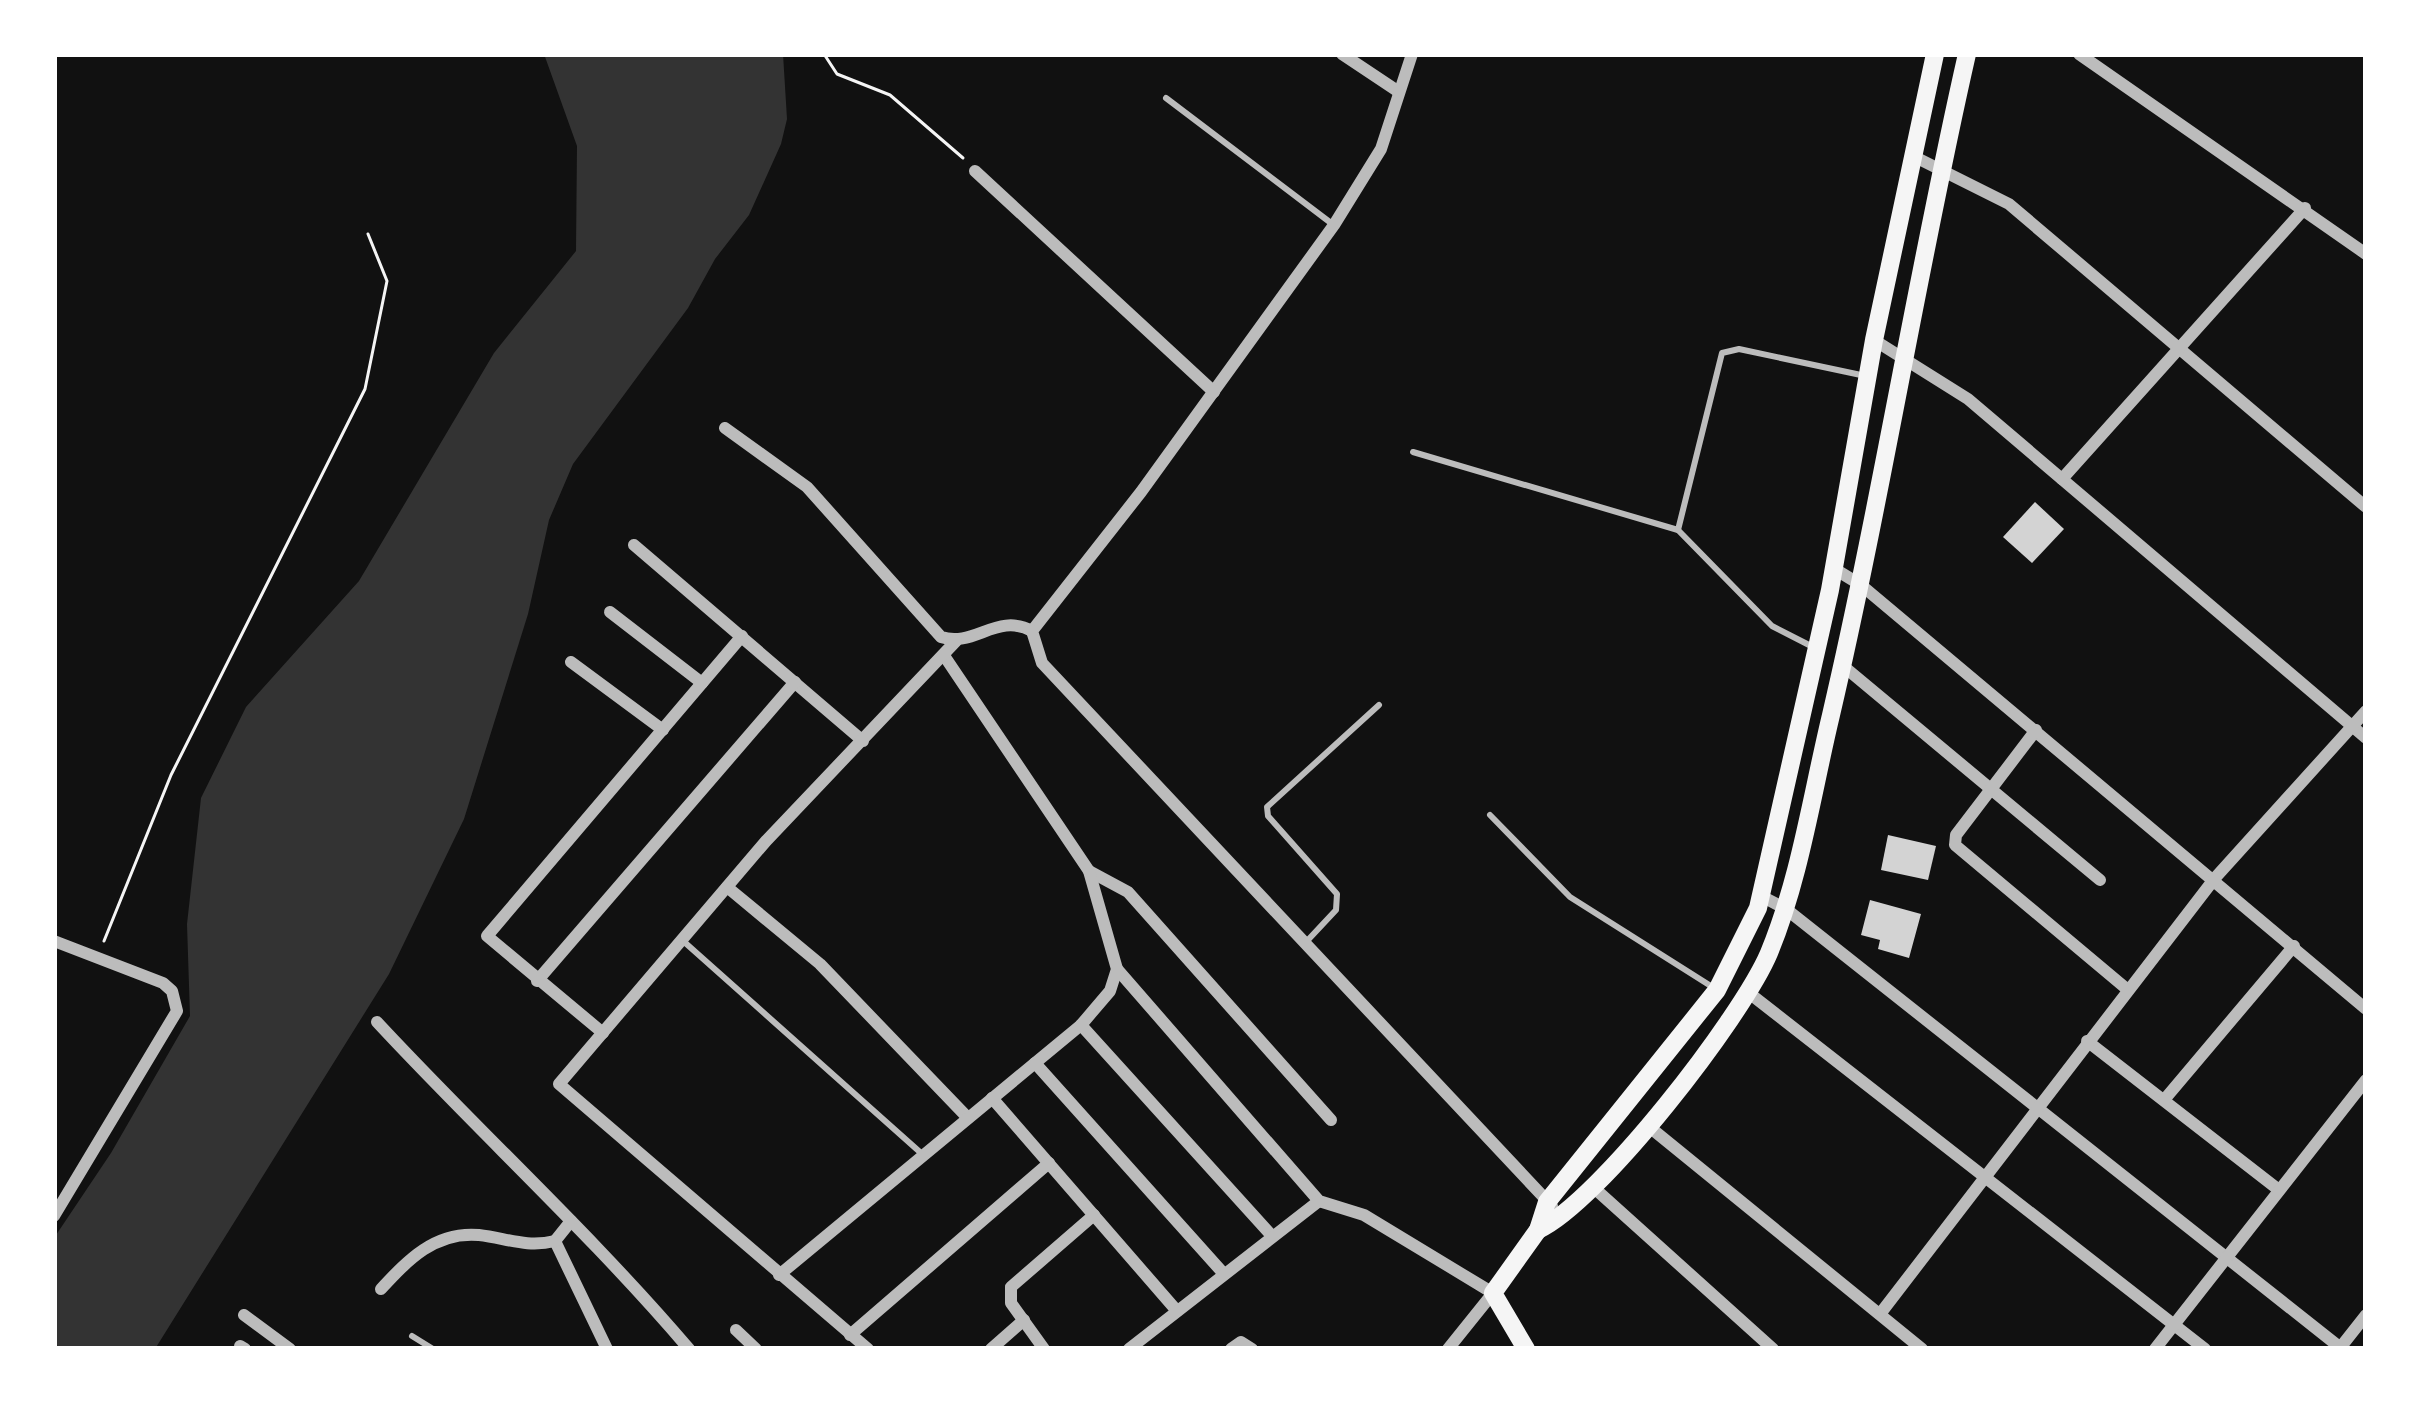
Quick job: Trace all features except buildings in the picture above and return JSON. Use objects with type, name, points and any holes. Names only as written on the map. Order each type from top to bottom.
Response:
[{"type":"main road","points":[[1526,1349],[1492,1293],[1538,1230],[1547,1202],[1717,990],[1750,929],[1761,896],[1834,568],[1874,340],[1935,54]]},
{"type":"main road","points":[[1538,1230],[1564,1218],[1593,1187],[1749,993],[1786,909],[1862,585],[1967,54]]},
{"type":"street","points":[[1342,54],[1399,92]]},
{"type":"street","points":[[1032,631],[1334,225],[1382,148],[1412,54]]},
{"type":"street","points":[[2080,54],[2366,254]]},
{"type":"street","points":[[1913,156],[2009,204],[2366,507]]},
{"type":"street","points":[[975,171],[1214,392]]},
{"type":"street","points":[[2062,479],[2306,208]]},
{"type":"street","points":[[1874,340],[1906,355],[1968,399],[2366,738]]},
{"type":"street","points":[[725,428],[806,488],[941,638],[956,641]]},
{"type":"street","points":[[634,545],[862,741]]},
{"type":"street","points":[[1834,568],[1862,585],[2366,1009]]},
{"type":"street","points":[[610,612],[702,683]]},
{"type":"street","points":[[868,1349],[559,1084],[727,887],[956,641],[1005,622],[1032,631]]},
{"type":"street","points":[[1032,631],[1042,663],[1564,1218]]},
{"type":"street","points":[[603,1033],[488,936],[742,636]]},
{"type":"street","points":[[944,657],[1089,871],[1118,969],[1319,1201],[1364,1215],[1492,1293],[1448,1349]]},
{"type":"street","points":[[571,662],[663,730]]},
{"type":"street","points":[[1843,665],[2100,880]]},
{"type":"street","points":[[538,981],[795,682]]},
{"type":"street","points":[[1880,1314],[2215,878],[2366,711]]},
{"type":"street","points":[[2036,730],[1956,835],[1958,851],[2128,990]]},
{"type":"street","points":[[1089,871],[1129,892],[1331,1120]]},
{"type":"street","points":[[727,887],[820,964],[968,1118]]},
{"type":"street","points":[[1761,896],[1786,909],[2341,1348],[2366,1315]]},
{"type":"street","points":[[54,941],[163,983],[172,991],[177,1011],[54,1216]]},
{"type":"street","points":[[2164,1100],[2294,946]]},
{"type":"street","points":[[779,1275],[1082,1025],[1110,991],[1118,969]]},
{"type":"street","points":[[1749,993],[2205,1349]]},
{"type":"street","points":[[377,1022],[571,1221],[601,1245],[688,1349]]},
{"type":"street","points":[[1082,1025],[1272,1236]]},
{"type":"street","points":[[2087,1041],[2279,1190]]},
{"type":"street","points":[[1035,1063],[1224,1274]]},
{"type":"street","points":[[2155,1349],[2366,1080]]},
{"type":"street","points":[[2353,1096],[2366,1109]]},
{"type":"street","points":[[992,1098],[1177,1311]]},
{"type":"street","points":[[1646,1125],[1922,1349]]},
{"type":"street","points":[[850,1335],[1049,1163]]},
{"type":"street","points":[[1593,1187],[1774,1349]]},
{"type":"street","points":[[1129,1349],[1319,1201]]},
{"type":"street","points":[[1044,1349],[1011,1303],[1011,1287],[1094,1215]]},
{"type":"street","points":[[381,1289],[419,1251],[456,1236],[524,1245],[555,1240],[571,1221]]},
{"type":"street","points":[[555,1240],[606,1348]]},
{"type":"street","points":[[244,1315],[290,1349]]},
{"type":"street","points":[[991,1349],[1024,1320]]},
{"type":"street","points":[[736,1330],[756,1349]]},
{"type":"street","points":[[1231,1349],[1241,1342],[1252,1349]]},
{"type":"lane","points":[[1166,98],[1334,225]]},
{"type":"lane","points":[[1678,530],[1722,352],[1739,349],[1868,376]]},
{"type":"lane","points":[[1413,452],[1678,530],[1772,626],[1816,648]]},
{"type":"lane","points":[[1305,944],[1336,910],[1337,894],[1266,812],[1379,704]]},
{"type":"lane","points":[[1490,815],[1570,897],[1717,990]]},
{"type":"lane","points":[[682,940],[924,1155]]},
{"type":"lane","points":[[412,1336],[433,1349]]},
{"type":"path","points":[[824,54],[837,74],[890,95],[914,112],[975,171]]},
{"type":"path","points":[[100,960],[171,775],[364,389],[387,281],[368,234]]},
{"type":"shaded area","points":[[544,54],[783,54],[787,119],[781,144],[749,215],[715,259],[688,308],[573,464],[549,520],[528,614],[464,819],[389,974],[155,1349],[54,1349],[54,1238],[111,1153],[190,1016],[187,924],[201,798],[246,707],[359,581],[494,353],[576,251],[577,146]]}]
